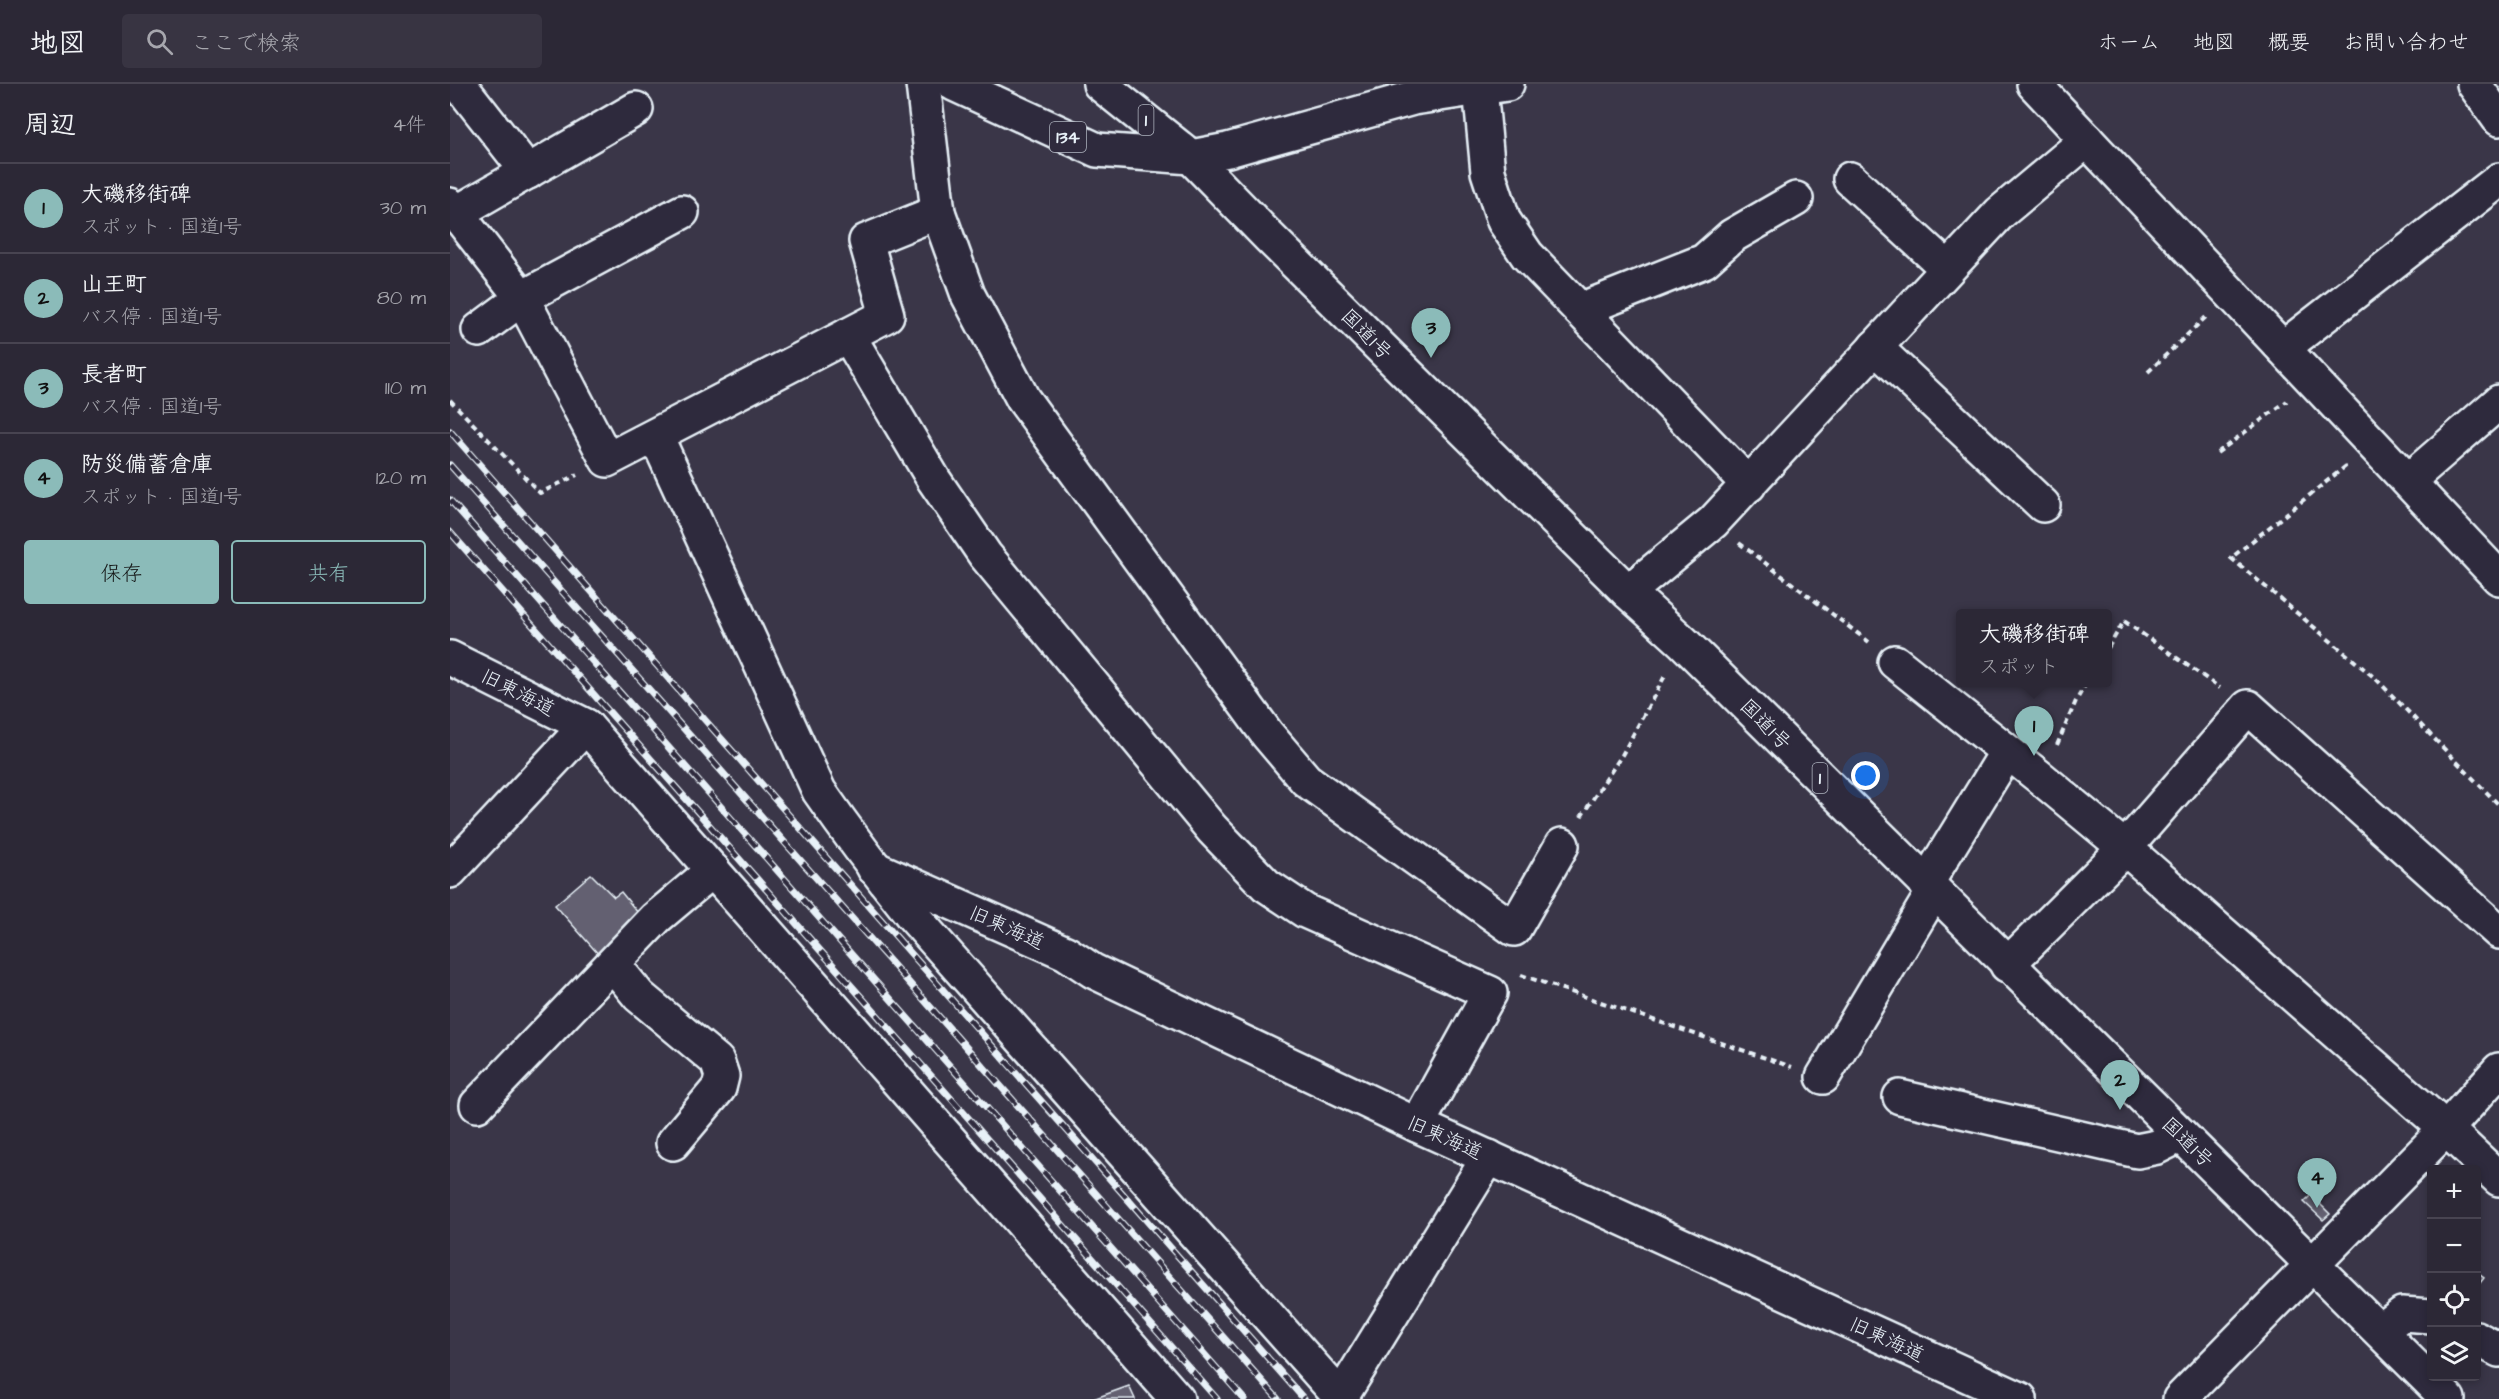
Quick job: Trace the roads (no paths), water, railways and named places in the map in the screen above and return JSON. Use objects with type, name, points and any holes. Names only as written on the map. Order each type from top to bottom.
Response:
[{"type":"main road","points":[[459,84],[528,172]]},
{"type":"main road","points":[[923,84],[938,212],[968,295],[1023,399],[1267,734],[1306,780],[1514,929],[1562,845]]},
{"type":"main road","name":"134","points":[[954,84],[1097,150],[1191,157]]},
{"type":"main road","name":"国道1号","points":[[1100,84],[1191,157],[1628,592],[1683,642],[2448,1399]]},
{"type":"main road","points":[[2034,84],[2499,578]]},
{"type":"main road","points":[[2474,84],[2499,119]]},
{"type":"main road","points":[[1191,157],[1228,150],[1413,98],[1493,86],[1488,172],[1504,221],[1527,255],[1749,484]]},
{"type":"main road","points":[[636,109],[528,172],[454,208],[522,298],[607,460],[887,315],[866,241],[938,212]]},
{"type":"main road","points":[[1628,592],[1713,522],[2000,213],[2087,140]]},
{"type":"main road","points":[[1850,179],[1947,268]]},
{"type":"main road","points":[[2283,348],[2499,180]]},
{"type":"main road","points":[[1580,310],[1704,261],[1732,236],[1796,199]]},
{"type":"main road","points":[[479,330],[522,298],[682,212]]},
{"type":"main road","points":[[848,335],[934,480],[985,555],[1212,829],[1266,885],[1305,911],[1490,993],[1417,1125]]},
{"type":"main road","points":[[1875,347],[2043,505]]},
{"type":"main road","points":[[2409,480],[2499,402]]},
{"type":"main road","points":[[656,436],[819,791],[874,868],[911,914],[1342,1398],[1489,1157]]},
{"type":"main road","name":"旧東海道","points":[[450,658],[586,726]]},
{"type":"main road","points":[[1895,662],[2125,848],[2446,1129],[2499,1179]]},
{"type":"main road","points":[[2007,965],[2125,848],[2248,707],[2499,932]]},
{"type":"main road","points":[[450,871],[586,726],[1177,1399]]},
{"type":"main road","points":[[1823,1077],[2007,752]]},
{"type":"main road","name":"旧東海道","points":[[874,868],[1066,953],[1093,971],[1417,1125],[2020,1399]]},
{"type":"main road","points":[[477,1105],[656,918],[712,870]]},
{"type":"main road","points":[[613,964],[639,996],[717,1061],[722,1076],[719,1088],[673,1143]]},
{"type":"main road","points":[[2180,1399],[2446,1129],[2499,1070]]},
{"type":"main road","points":[[1900,1097],[2137,1151],[2157,1147],[2181,1135]]},
{"type":"main road","points":[[2380,1330],[2402,1314],[2427,1316]]},
{"type":"main road","points":[[2481,1341],[2499,1350]]},
{"type":"railway","points":[[450,431],[1304,1399]]},
{"type":"railway","points":[[450,465],[1278,1399]]},
{"type":"railway","points":[[450,500],[1244,1399]]},
{"type":"railway","points":[[450,532],[1217,1399]]},
{"type":"place","name":"長者町","points":[[1431,358]]},
{"type":"place","name":"大磯移街碑","points":[[2034,756]]},
{"type":"place","name":"山王町","points":[[2120,1110]]},
{"type":"place","name":"防災備蓄倉庫","points":[[2317,1208]]}]
